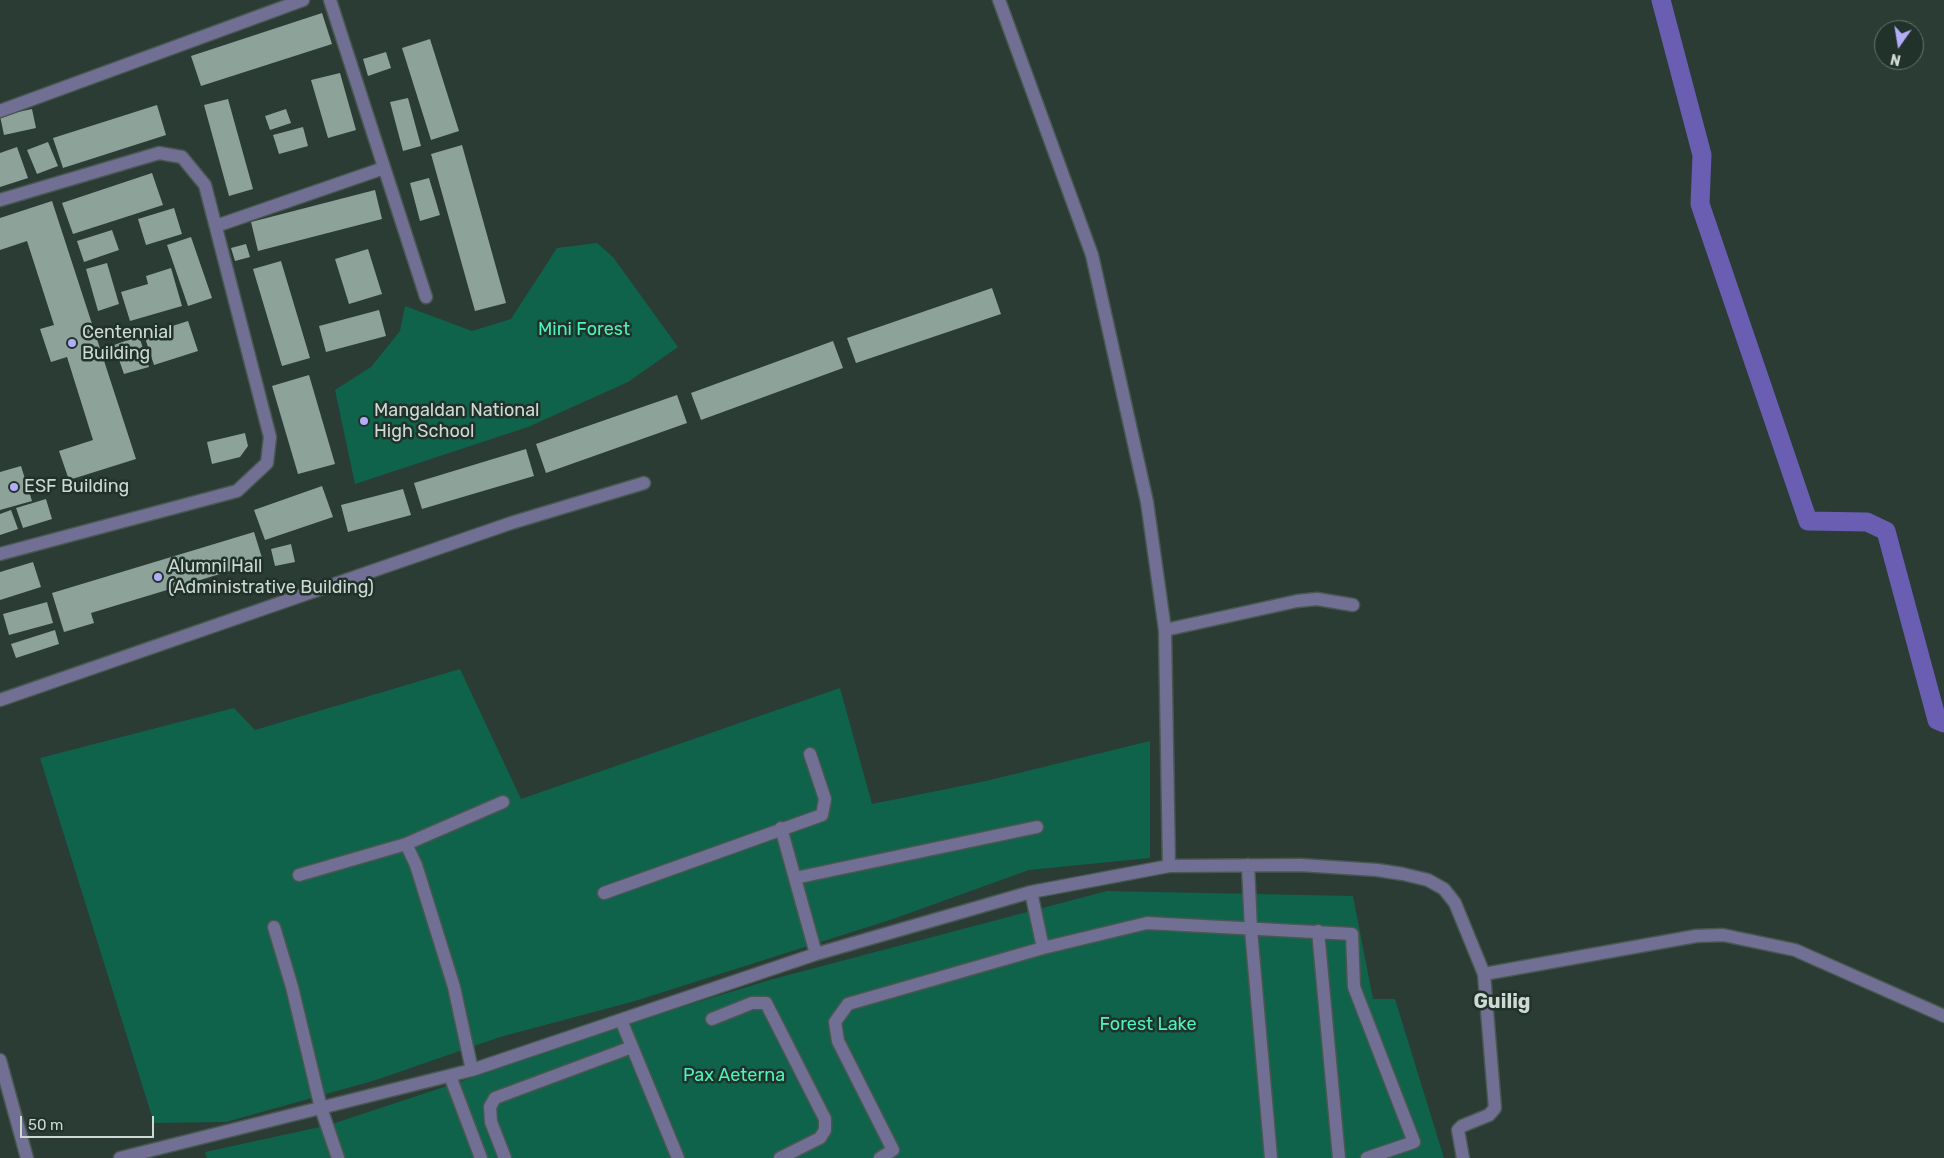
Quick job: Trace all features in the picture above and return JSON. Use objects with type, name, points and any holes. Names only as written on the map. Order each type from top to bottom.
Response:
[{"type":"street","points":[[0,111],[303,0]]},
{"type":"street","points":[[330,0],[426,297]]},
{"type":"street","points":[[999,0],[1092,255],[1148,502],[1165,630],[1169,866]]},
{"type":"street","points":[[0,200],[159,153],[182,158],[205,185],[270,437],[267,463],[237,491],[0,554]]},
{"type":"street","points":[[216,226],[384,168]]},
{"type":"street","points":[[0,700],[511,523],[644,483]]},
{"type":"street","points":[[1165,630],[1297,601],[1317,599],[1353,605]]},
{"type":"street","points":[[604,893],[822,815],[825,799],[810,754]]},
{"type":"street","points":[[299,875],[406,844],[503,802]]},
{"type":"street","points":[[795,878],[1037,827]]},
{"type":"street","points":[[782,828],[816,954]]},
{"type":"street","points":[[406,844],[416,865],[454,987],[472,1070]]},
{"type":"street","points":[[1248,865],[1251,930],[1271,1158]]},
{"type":"street","points":[[120,1158],[472,1070],[816,954],[1031,892],[1169,866],[1300,865],[1377,870],[1428,880],[1444,889],[1455,903],[1484,974],[1494,1108],[1489,1116],[1462,1126],[1458,1130],[1463,1158]]},
{"type":"street","points":[[1031,892],[1043,948]]},
{"type":"street","points":[[880,1158],[894,1150],[838,1041],[835,1022],[848,1004],[1043,948],[1147,923],[1352,934],[1354,987],[1414,1142],[1367,1158]]},
{"type":"street","points":[[274,927],[292,987],[321,1108],[338,1158]]},
{"type":"street","points":[[1318,931],[1338,1158]]},
{"type":"street","points":[[1484,974],[1696,936],[1723,935],[1795,950],[1944,1016]]},
{"type":"street","points":[[712,1019],[752,1003],[766,1003],[825,1119],[825,1130],[820,1138],[780,1158]]},
{"type":"street","points":[[621,1020],[678,1158]]},
{"type":"street","points":[[506,1158],[491,1122],[490,1107],[495,1098],[632,1047]]},
{"type":"street","points":[[0,1060],[27,1158]]},
{"type":"street","points":[[450,1076],[481,1158]]},
{"type":"green space","name":"Mini Forest","points":[[597,243],[613,257],[678,347],[628,382],[528,427],[355,484],[335,390],[371,367],[400,331],[405,306],[472,331],[511,319],[557,248]]},
{"type":"green space","points":[[460,669],[521,799],[840,688],[872,804],[986,781],[1150,741],[1150,858],[1029,870],[893,919],[635,1001],[500,1037],[376,1080],[226,1122],[154,1123],[40,758],[234,708],[255,730]]},
{"type":"green space","name":"Forest Lake","points":[[1107,891],[1353,896],[1373,999],[1395,999],[1444,1158],[207,1158],[205,1152],[329,1125],[462,1081],[599,1032],[773,979]]},
{"type":"building","points":[[322,13],[332,44],[201,86],[191,56]]},
{"type":"building","points":[[430,39],[459,131],[431,140],[402,48]]},
{"type":"building","points":[[386,52],[391,68],[368,76],[363,59]]},
{"type":"building","points":[[340,73],[356,130],[328,138],[311,80]]},
{"type":"building","points":[[408,98],[421,146],[403,151],[390,102]]},
{"type":"building","points":[[228,99],[253,189],[229,196],[204,105]]},
{"type":"building","points":[[157,105],[166,135],[63,168],[53,138]]},
{"type":"building","points":[[32,109],[36,128],[4,135],[0,116]]},
{"type":"building","points":[[286,109],[291,123],[270,130],[265,116]]},
{"type":"building","points":[[303,127],[308,146],[279,154],[273,135]]},
{"type":"building","points":[[48,142],[58,166],[37,174],[27,150]]},
{"type":"building","points":[[462,145],[506,303],[475,311],[431,154]]},
{"type":"building","points":[[17,147],[28,178],[0,187],[0,153]]},
{"type":"building","points":[[152,173],[163,205],[73,234],[62,203]]},
{"type":"building","points":[[429,178],[440,215],[420,221],[410,183]]},
{"type":"building","points":[[375,190],[382,219],[258,251],[251,222]]},
{"type":"building","name":"Centennial Building","points":[[52,201],[136,459],[69,480],[59,451],[93,440],[67,357],[51,362],[40,329],[54,325],[27,241],[0,250],[0,218]]},
{"type":"building","points":[[174,208],[182,234],[146,245],[138,219]]},
{"type":"building","points":[[112,230],[119,250],[84,262],[77,241]]},
{"type":"building","points":[[191,237],[212,298],[188,306],[167,245]]},
{"type":"building","points":[[246,244],[250,257],[235,261],[231,248]]},
{"type":"building","points":[[368,249],[382,294],[349,304],[335,259]]},
{"type":"building","points":[[281,261],[310,358],[282,366],[253,269]]},
{"type":"building","points":[[107,263],[119,304],[98,311],[86,269]]},
{"type":"building","points":[[171,268],[182,306],[130,321],[121,292],[148,284],[146,276]]},
{"type":"building","points":[[992,288],[1001,314],[856,363],[847,338]]},
{"type":"building","points":[[379,310],[386,336],[326,352],[319,326]]},
{"type":"building","points":[[188,321],[198,351],[154,365],[144,335]]},
{"type":"building","points":[[139,336],[149,367],[124,374],[114,345]]},
{"type":"building","points":[[833,341],[843,368],[701,420],[691,393]]},
{"type":"building","points":[[309,375],[335,464],[298,474],[272,386]]},
{"type":"building","points":[[677,395],[687,423],[546,473],[536,444]]},
{"type":"building","points":[[245,433],[248,446],[240,457],[212,464],[207,442]]},
{"type":"building","points":[[526,449],[534,476],[422,509],[414,483]]},
{"type":"building","name":"ESF Building","points":[[21,466],[32,501],[0,510],[0,472]]},
{"type":"building","points":[[322,486],[333,517],[265,540],[254,510]]},
{"type":"building","points":[[403,489],[411,515],[348,532],[341,505]]},
{"type":"building","points":[[46,499],[52,519],[23,528],[16,508]]},
{"type":"building","points":[[11,510],[18,529],[0,535],[0,514]]},
{"type":"building","name":"Alumni Hall (Administrative Building)","points":[[254,532],[263,561],[91,613],[94,623],[64,632],[52,593]]},
{"type":"building","points":[[291,544],[295,562],[275,566],[271,549]]},
{"type":"building","points":[[33,562],[41,587],[0,600],[0,572]]},
{"type":"building","points":[[47,602],[53,623],[9,635],[3,614]]},
{"type":"building","points":[[55,630],[59,644],[16,658],[11,644]]},
{"type":"waterway","points":[[1661,0],[1702,155],[1700,204],[1808,521],[1867,522],[1886,531],[1937,720],[1944,723]]},
{"type":"place","name":"Centennial Building","points":[[72,343]]},
{"type":"place","name":"Mangaldan National High School","points":[[364,421]]},
{"type":"place","name":"ESF Building","points":[[14,487]]},
{"type":"place","name":"Alumni Hall (Administrative Building)","points":[[158,577]]},
{"type":"district","name":"Guilig","points":[[1502,1002]]},
{"type":"park label","name":"Pax Aeterna","points":[[734,1076]]}]
